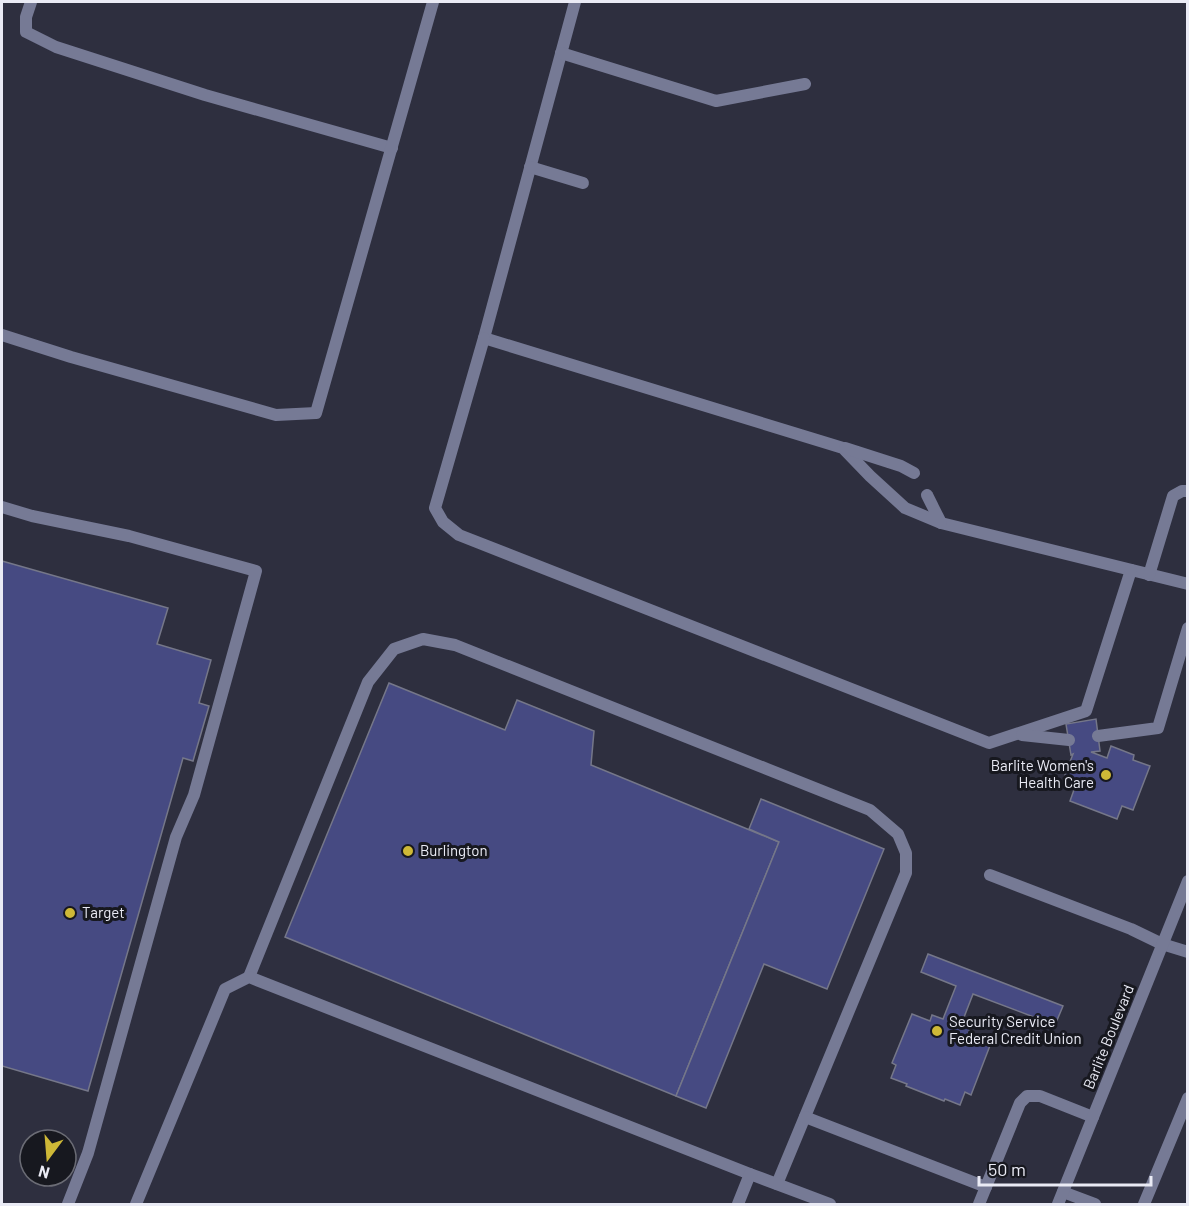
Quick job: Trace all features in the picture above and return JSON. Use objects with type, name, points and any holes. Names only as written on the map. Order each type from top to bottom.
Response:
[{"type":"street","points":[[31,2],[26,17],[26,32],[56,47],[205,95],[392,148]]},
{"type":"street","points":[[2,335],[276,415],[315,413],[434,2]]},
{"type":"street","points":[[576,2],[435,508],[443,522],[459,535],[989,743],[1086,711],[1131,570]]},
{"type":"street","points":[[561,53],[716,101],[805,84]]},
{"type":"street","points":[[530,168],[583,183]]},
{"type":"street","points":[[484,338],[901,466],[914,473]]},
{"type":"street","points":[[843,448],[905,508],[941,523],[1188,584]]},
{"type":"street","points":[[1149,574],[1173,496],[1188,491]]},
{"type":"street","points":[[927,495],[941,523]]},
{"type":"street","points":[[2,507],[32,516],[129,536],[256,571],[194,795],[176,837],[88,1153],[68,1204]]},
{"type":"street","points":[[1098,736],[1158,728],[1188,628]]},
{"type":"street","points":[[136,1204],[225,989],[249,977],[368,682],[394,650],[423,639],[455,645],[870,810],[898,834],[906,854],[906,873],[777,1184]]},
{"type":"street","points":[[1015,734],[1068,740]]},
{"type":"street","points":[[990,875],[1131,929],[1162,944],[1188,952]]},
{"type":"street","name":"Barlite Boulevard","points":[[1058,1204],[1188,881]]},
{"type":"street","points":[[249,977],[830,1204]]},
{"type":"street","points":[[979,1204],[1020,1103],[1028,1096],[1040,1096],[1093,1117]]},
{"type":"street","points":[[1144,1204],[1188,1098]]},
{"type":"street","points":[[805,1117],[986,1187]]},
{"type":"street","points":[[738,1204],[750,1174]]},
{"type":"street","points":[[1063,1192],[1095,1204]]},
{"type":"building","name":"Target","points":[[2,561],[168,608],[157,644],[211,660],[199,703],[209,706],[193,761],[183,758],[88,1091],[2,1066]]},
{"type":"building","points":[[389,683],[505,730],[517,700],[594,731],[591,765],[779,842],[676,1096],[285,937]]},
{"type":"building","name":"Barlite Women's Health Care","points":[[1096,719],[1100,751],[1091,752],[1107,758],[1111,746],[1134,755],[1133,760],[1150,766],[1133,810],[1122,806],[1117,819],[1070,801],[1075,787],[1062,783],[1073,754],[1071,755],[1066,724]]},
{"type":"building","points":[[761,799],[884,849],[827,989],[764,964],[706,1108],[676,1096],[779,842],[749,829]]},
{"type":"building","name":"Security Service Federal Credit Union","points":[[928,954],[1063,1006],[1055,1025],[973,994],[961,1025],[970,1029],[968,1034],[991,1043],[971,1095],[965,1092],[960,1105],[945,1099],[944,1101],[891,1078],[896,1065],[892,1063],[912,1014],[930,1021],[932,1015],[943,1019],[956,986],[921,972]]},
{"type":"place","name":"Barlite Women's Health Care","points":[[1106,775]]},
{"type":"place","name":"Burlington","points":[[408,851]]},
{"type":"place","name":"Target","points":[[70,913]]},
{"type":"place","name":"Security Service Federal Credit Union","points":[[937,1031]]}]
